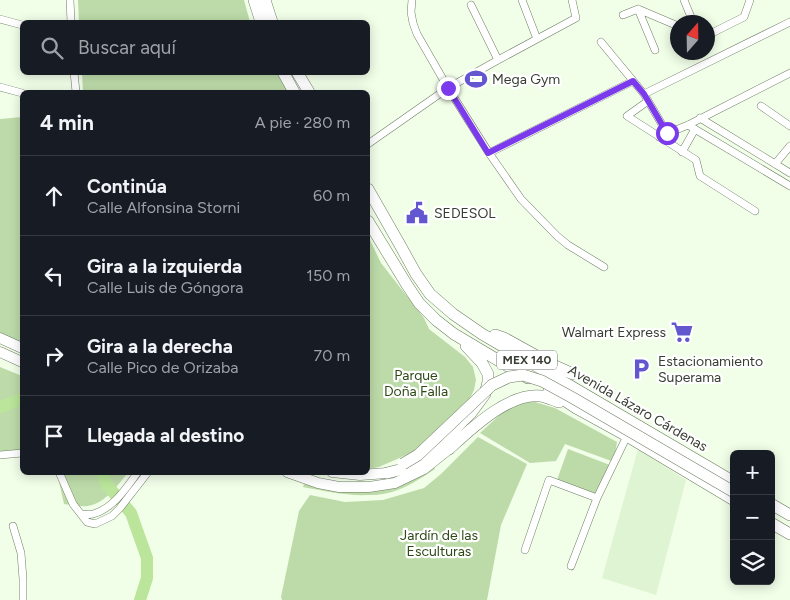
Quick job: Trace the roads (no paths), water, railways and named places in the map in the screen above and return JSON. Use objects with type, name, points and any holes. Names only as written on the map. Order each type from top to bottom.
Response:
[{"type":"highway","points":[[253,0],[259,18]]},
{"type":"highway","points":[[265,0],[272,20]]},
{"type":"highway","points":[[272,0],[273,20]]},
{"type":"highway","points":[[285,75],[293,90]]},
{"type":"highway","points":[[299,75],[308,90]]},
{"type":"highway","name":"Avenida Lázaro Cárdenas","points":[[370,193],[416,274],[430,294],[453,314],[482,334],[730,480]]},
{"type":"highway","name":"MEX 140","points":[[370,225],[419,302],[436,320],[454,334],[730,498]]},
{"type":"highway","points":[[387,473],[403,469],[428,455],[471,413],[485,394],[488,374],[485,367],[454,334]]},
{"type":"highway","points":[[482,334],[504,338],[573,374]]},
{"type":"highway","points":[[387,473],[418,455],[492,385],[509,377],[523,375],[542,382],[573,398],[730,490]]},
{"type":"highway","points":[[449,448],[476,424],[513,401],[531,396],[542,396],[576,408]]},
{"type":"highway","points":[[775,508],[788,520]]},
{"type":"highway","points":[[775,515],[788,520]]},
{"type":"highway","points":[[775,525],[790,534]]},
{"type":"main road","points":[[0,338],[20,347]]},
{"type":"main road","points":[[0,352],[20,361]]},
{"type":"main road","points":[[295,475],[318,483],[340,487],[370,488],[395,483],[424,469],[449,448]]},
{"type":"main road","points":[[370,474],[387,473]]},
{"type":"street","points":[[70,0],[71,20]]},
{"type":"street","points":[[412,0],[411,12],[417,34],[488,153],[521,199],[557,236],[604,267]]},
{"type":"street","points":[[522,0],[537,39]]},
{"type":"street","points":[[370,143],[448,88],[576,18],[572,0]]},
{"type":"street","points":[[684,0],[690,15]]},
{"type":"street","points":[[715,32],[744,17],[750,0]]},
{"type":"street","points":[[471,5],[498,60]]},
{"type":"street","points":[[638,9],[656,50]]},
{"type":"street","points":[[623,15],[638,9],[670,23]]},
{"type":"street","points":[[0,19],[20,24]]},
{"type":"street","points":[[755,211],[700,176],[696,160],[627,116],[646,98],[790,22]]},
{"type":"street","points":[[600,42],[646,98],[667,133]]},
{"type":"street","points":[[659,137],[688,125],[790,73]]},
{"type":"street","points":[[74,75],[76,90]]},
{"type":"street","points":[[488,153],[633,81]]},
{"type":"street","points":[[0,87],[20,92]]},
{"type":"street","points":[[760,106],[790,126]]},
{"type":"street","points":[[700,118],[790,173]]},
{"type":"street","points":[[688,125],[790,186]]},
{"type":"street","points":[[682,152],[696,129]]},
{"type":"street","points":[[775,164],[790,146]]},
{"type":"street","points":[[571,566],[597,498],[627,436]]},
{"type":"street","points":[[0,455],[20,453]]},
{"type":"street","points":[[61,475],[73,504],[87,522],[95,524],[107,520],[120,508],[136,475]]},
{"type":"street","points":[[81,514],[92,514],[124,497],[145,475]]},
{"type":"street","points":[[525,550],[549,480],[597,498]]},
{"type":"street","points":[[13,526],[21,553],[23,600]]},
{"type":"waterway","points":[[0,407],[20,400]]},
{"type":"waterway","points":[[103,475],[107,485],[131,513],[147,558],[147,578],[140,600]]},
{"type":"place","name":"Mega Gym","points":[[476,79]]},
{"type":"place","name":"SEDESOL","points":[[417,213]]},
{"type":"place","name":"Walmart Express","points":[[682,332]]},
{"type":"place","name":"Estacionamiento Superama","points":[[641,369]]},
{"type":"park label","name":"Parque Doña Falla","points":[[416,384]]},
{"type":"park label","name":"Jardín de las Esculturas","points":[[439,544]]}]
